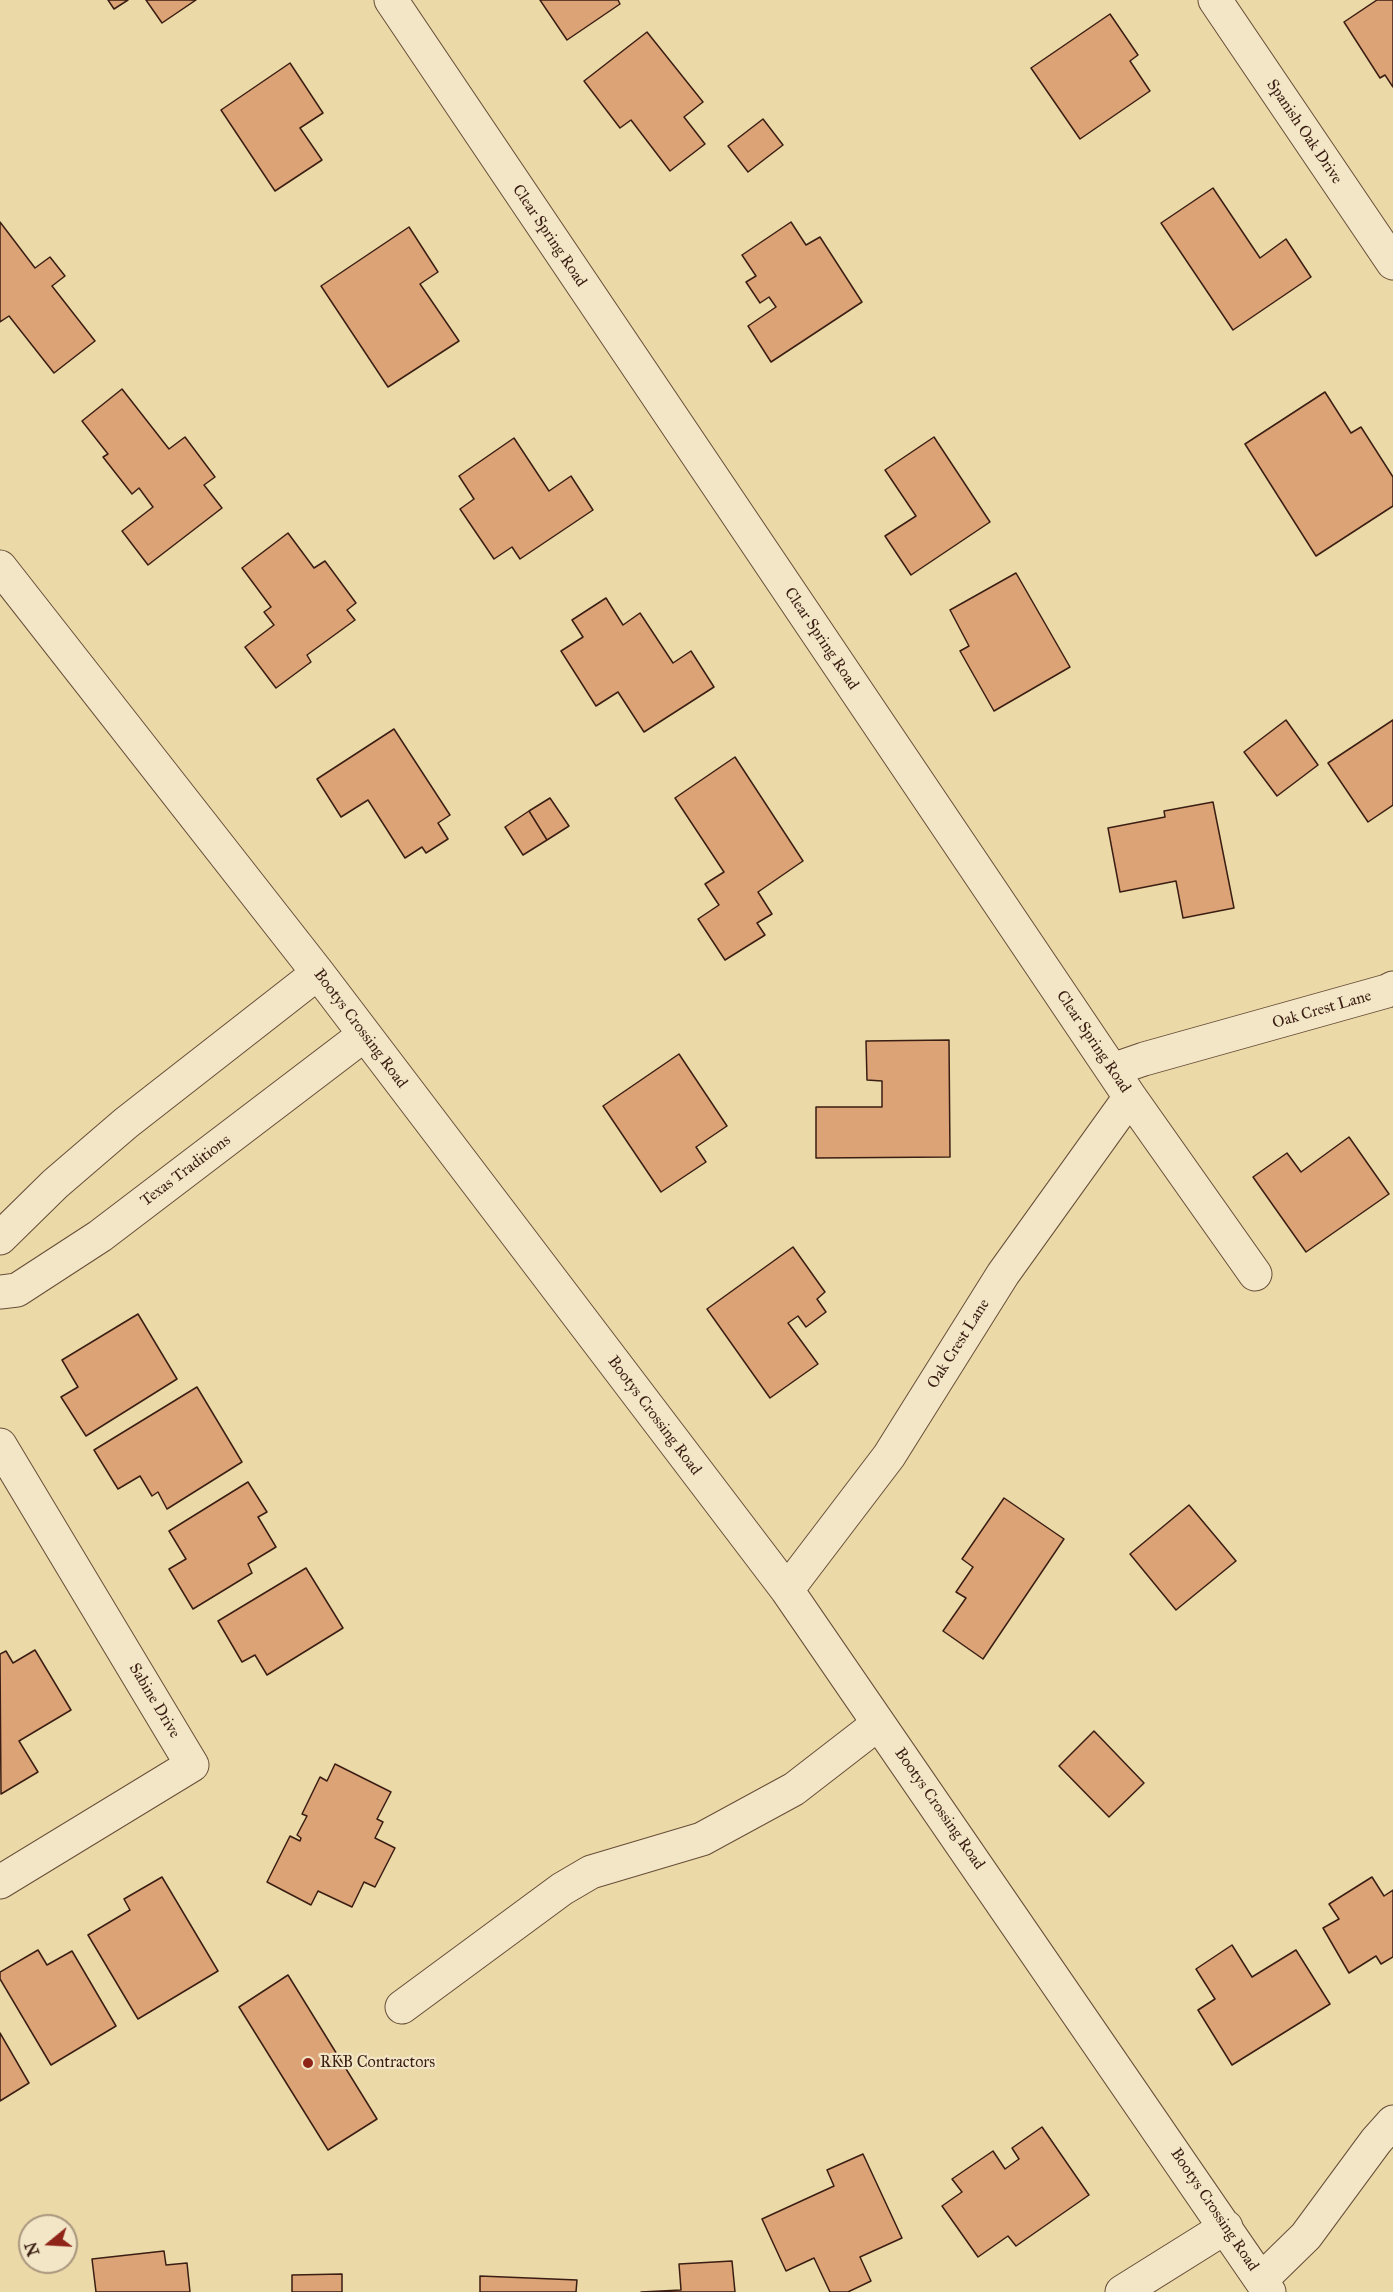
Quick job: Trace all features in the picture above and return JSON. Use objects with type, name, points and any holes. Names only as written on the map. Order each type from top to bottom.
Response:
[{"type":"street","name":"Clear Spring Road","points":[[391,0],[1130,1097],[1256,1274]]},
{"type":"street","name":"Spanish Oak Drive","points":[[1215,0],[1393,263]]},
{"type":"street","name":"Bootys Crossing Road","points":[[0,567],[318,973],[787,1590],[1265,2286]]},
{"type":"street","points":[[0,1238],[55,1184],[126,1123],[318,973]]},
{"type":"street","name":"Oak Crest Lane","points":[[1112,1070],[1393,988]]},
{"type":"street","name":"Texas Traditions","points":[[0,1292],[17,1290],[100,1236],[364,1035]]},
{"type":"street","name":"Oak Crest Lane","points":[[787,1590],[889,1456],[1003,1274],[1130,1097]]},
{"type":"street","name":"Sabine Drive","points":[[0,1445],[192,1765],[0,1882]]},
{"type":"street","points":[[402,2007],[562,1889],[591,1872],[702,1839],[794,1789],[878,1724]]},
{"type":"street","points":[[1265,2286],[1393,2122]]},
{"type":"street","points":[[1122,2292],[1226,2228]]},
{"type":"building","points":[[108,0],[128,0],[114,9]]},
{"type":"building","points":[[146,0],[196,0],[162,23]]},
{"type":"building","points":[[540,0],[618,0],[620,4],[567,40]]},
{"type":"building","points":[[1377,0],[1393,0],[1393,87],[1385,75],[1380,78],[1344,22]]},
{"type":"building","points":[[1110,14],[1138,55],[1130,61],[1150,91],[1080,139],[1031,68]]},
{"type":"building","points":[[647,32],[703,102],[684,117],[705,144],[670,171],[631,120],[620,128],[584,81]]},
{"type":"building","points":[[290,63],[323,113],[300,128],[322,160],[275,191],[221,110]]},
{"type":"building","points":[[763,119],[783,145],[748,172],[728,146]]},
{"type":"building","points":[[1213,188],[1260,258],[1286,239],[1311,277],[1233,330],[1161,223]]},
{"type":"building","points":[[0,222],[35,268],[50,257],[65,276],[52,286],[95,341],[54,373],[9,316],[0,322]]},
{"type":"building","points":[[791,222],[806,245],[820,237],[862,302],[771,362],[748,326],[776,307],[769,297],[760,303],[746,282],[756,276],[742,255]]},
{"type":"building","points":[[409,227],[438,272],[420,284],[459,341],[388,387],[321,286]]},
{"type":"building","points":[[122,389],[169,449],[185,437],[215,477],[204,485],[222,508],[148,565],[122,531],[153,507],[139,488],[132,494],[103,457],[108,454],[82,421]]},
{"type":"building","points":[[1325,392],[1351,433],[1361,427],[1393,477],[1393,506],[1316,556],[1245,444]]},
{"type":"building","points":[[934,437],[990,522],[911,575],[885,536],[916,516],[885,470]]},
{"type":"building","points":[[514,438],[549,491],[571,476],[593,510],[520,559],[512,547],[494,559],[460,509],[474,499],[459,476]]},
{"type":"building","points":[[288,533],[314,568],[325,561],[356,603],[347,610],[355,620],[307,655],[311,662],[276,688],[245,647],[274,625],[264,612],[271,607],[242,568]]},
{"type":"building","points":[[1016,573],[1070,667],[994,711],[960,651],[969,646],[950,610]]},
{"type":"building","points":[[606,598],[623,625],[640,613],[673,663],[691,651],[714,687],[644,732],[618,692],[596,706],[561,651],[583,637],[572,620]]},
{"type":"building","points":[[1286,720],[1318,765],[1277,796],[1244,752]]},
{"type":"building","points":[[1393,720],[1393,805],[1368,822],[1328,763]]},
{"type":"building","points":[[394,729],[450,815],[438,823],[448,839],[426,853],[422,847],[405,858],[368,800],[341,817],[317,779]]},
{"type":"building","points":[[735,757],[803,861],[758,892],[772,914],[757,923],[765,935],[725,960],[698,919],[719,905],[705,884],[724,872],[675,798]]},
{"type":"building","points":[[550,798],[569,826],[547,840],[529,811]]},
{"type":"building","points":[[1213,802],[1234,908],[1183,918],[1176,881],[1120,892],[1108,828],[1165,817],[1164,811]]},
{"type":"building","points":[[529,811],[547,840],[523,855],[505,827]]},
{"type":"building","points":[[949,1040],[950,1157],[816,1158],[816,1107],[882,1107],[882,1081],[867,1080],[866,1041]]},
{"type":"building","points":[[679,1054],[727,1126],[696,1147],[706,1162],[661,1192],[603,1106]]},
{"type":"building","points":[[1349,1137],[1389,1194],[1306,1252],[1253,1177],[1287,1153],[1301,1172]]},
{"type":"building","points":[[793,1247],[825,1292],[817,1299],[826,1312],[806,1327],[798,1316],[788,1323],[818,1364],[770,1398],[707,1309]]},
{"type":"building","points":[[138,1314],[177,1379],[86,1436],[61,1397],[78,1387],[62,1360]]},
{"type":"building","points":[[197,1387],[242,1462],[167,1509],[158,1492],[152,1496],[140,1476],[118,1489],[94,1450]]},
{"type":"building","points":[[248,1482],[267,1512],[258,1517],[276,1547],[248,1564],[252,1573],[193,1609],[169,1569],[186,1559],[169,1531]]},
{"type":"building","points":[[1004,1498],[1064,1539],[983,1659],[943,1631],[966,1598],[956,1592],[973,1567],[962,1559]]},
{"type":"building","points":[[1189,1505],[1236,1561],[1176,1610],[1130,1554]]},
{"type":"building","points":[[306,1568],[343,1628],[267,1675],[255,1655],[242,1662],[218,1621]]},
{"type":"building","points":[[35,1650],[71,1710],[19,1741],[38,1772],[1,1794],[0,1654],[6,1651],[13,1663]]},
{"type":"building","points":[[1094,1731],[1144,1783],[1109,1817],[1059,1766]]},
{"type":"building","points":[[335,1764],[391,1792],[377,1819],[383,1822],[375,1838],[395,1848],[375,1887],[364,1882],[352,1907],[318,1891],[311,1905],[267,1882],[290,1836],[300,1841],[301,1838],[297,1835],[307,1816],[302,1814],[320,1777],[327,1781]]},
{"type":"building","points":[[162,1877],[218,1971],[138,2019],[88,1935],[130,1910],[124,1899]]},
{"type":"building","points":[[1372,1877],[1384,1896],[1393,1890],[1393,1957],[1381,1964],[1376,1956],[1349,1973],[1323,1928],[1339,1919],[1329,1904]]},
{"type":"building","points":[[1232,1945],[1252,1977],[1296,1950],[1330,2004],[1232,2065],[1198,2010],[1215,1999],[1196,1969]]},
{"type":"building","points":[[38,1950],[47,1965],[72,1951],[116,2026],[51,2065],[0,1979],[0,1972]]},
{"type":"building","points":[[288,1975],[377,2119],[328,2150],[239,2007]]},
{"type":"building","points":[[0,2033],[29,2083],[0,2101]]},
{"type":"building","points":[[1042,2127],[1089,2195],[1016,2246],[1008,2236],[978,2257],[942,2206],[962,2192],[952,2179],[993,2151],[1005,2169],[1019,2159],[1012,2148]]},
{"type":"building","points":[[863,2154],[902,2238],[860,2257],[871,2281],[848,2292],[830,2292],[814,2258],[786,2271],[762,2219],[834,2186],[827,2170]]},
{"type":"building","points":[[164,2251],[166,2265],[187,2263],[190,2292],[96,2292],[92,2259]]},
{"type":"building","points":[[732,2261],[735,2292],[641,2292],[681,2290],[679,2264]]},
{"type":"building","points":[[342,2274],[342,2292],[292,2292],[292,2275]]},
{"type":"building","points":[[480,2276],[577,2280],[576,2292],[480,2292]]},
{"type":"place","name":"RKB Contractors","points":[[308,2063]]}]
